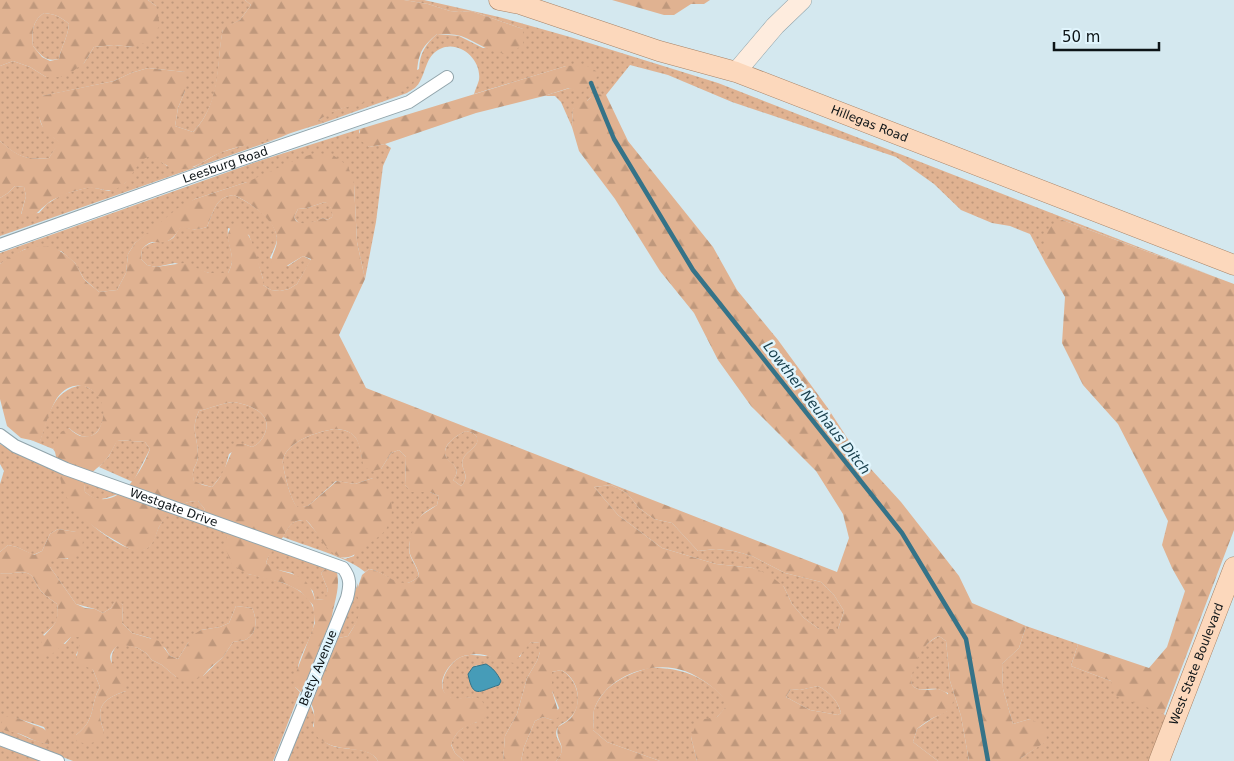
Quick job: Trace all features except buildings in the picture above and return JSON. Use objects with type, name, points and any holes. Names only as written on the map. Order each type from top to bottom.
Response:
[{"type":"main road","name":"Hillegas Road","points":[[499,0],[520,4],[659,52],[736,72],[1234,265]]},
{"type":"main road","points":[[736,72],[775,26],[802,0]]},
{"type":"main road","name":"West State Boulevard","points":[[1159,761],[1234,567]]},
{"type":"street","name":"Leesburg Road","points":[[0,245],[409,102],[447,78]]},
{"type":"street","name":"Westgate Drive","points":[[0,435],[15,446],[66,469],[336,564],[348,574]]},
{"type":"street","name":"Betty Avenue","points":[[281,761],[347,598],[350,587],[348,574]]},
{"type":"street","points":[[0,739],[58,761]]},
{"type":"green space","points":[[0,0],[148,0],[156,6],[160,25],[150,41],[133,47],[114,45],[94,47],[84,63],[65,77],[46,77],[30,67],[13,61],[0,66]],"holes":[[[48,13],[58,16],[69,24],[59,59],[50,61],[42,57],[33,46],[35,23],[40,16]]]},
{"type":"green space","points":[[148,0],[245,0],[251,5],[240,20],[223,29],[214,95],[204,118],[193,132],[175,126],[178,108],[185,91],[185,72],[148,68],[114,81],[42,96],[41,123],[47,132],[60,142],[49,158],[28,158],[22,156],[12,151],[0,141],[0,66],[13,61],[30,67],[46,77],[84,63],[94,47],[114,45],[133,47],[156,6]]},
{"type":"green space","points":[[245,0],[404,0],[428,4],[450,11],[471,11],[523,29],[523,44],[508,53],[500,53],[461,36],[437,34],[421,52],[417,73],[410,85],[385,97],[340,109],[319,120],[323,123],[275,139],[226,151],[189,168],[173,168],[150,156],[140,163],[127,181],[118,188],[106,190],[87,188],[71,192],[52,200],[31,216],[21,215],[26,196],[24,187],[15,186],[0,198],[0,141],[12,151],[28,158],[49,158],[59,142],[44,131],[38,114],[41,96],[114,81],[148,68],[185,72],[185,91],[178,108],[175,126],[193,132],[210,106],[216,84],[223,28],[240,20],[251,5]]},
{"type":"green space","points":[[404,0],[424,0],[499,17],[718,83],[1213,276],[1060,219],[1046,264],[1030,234],[1010,226],[992,223],[961,210],[934,184],[896,157],[732,102],[668,75],[630,65],[606,95],[591,97],[573,109],[572,127],[561,102],[555,96],[544,96],[570,88],[576,90],[566,66],[474,94],[479,80],[477,64],[467,52],[453,47],[445,47],[434,53],[418,84],[407,93],[323,123],[318,121],[328,113],[354,104],[419,69],[424,50],[437,34],[459,36],[483,48],[523,44],[523,29],[471,11],[450,11],[428,4]]},
{"type":"green space","points":[[612,0],[710,0],[704,4],[691,4],[674,15],[664,15]]},
{"type":"green space","points":[[44,13],[58,16],[69,24],[59,59],[47,59],[33,46],[35,23]]},
{"type":"green space","points":[[585,65],[596,71],[598,76],[581,93],[569,88],[476,113],[385,144],[369,147],[360,140],[360,129],[566,66]]},
{"type":"green space","points":[[596,94],[606,95],[628,141],[713,247],[737,290],[778,340],[827,407],[859,456],[901,502],[959,576],[972,603],[1026,626],[1019,648],[1002,664],[1003,689],[1013,724],[1030,719],[1045,726],[1047,741],[1021,758],[1021,761],[969,761],[961,716],[950,681],[946,641],[939,636],[922,650],[911,677],[912,685],[915,688],[926,690],[938,689],[949,695],[953,701],[948,711],[931,719],[917,729],[913,742],[938,761],[697,761],[691,737],[698,720],[717,717],[729,703],[698,677],[685,671],[659,667],[632,673],[608,688],[594,710],[593,730],[607,742],[660,761],[556,761],[562,751],[557,732],[558,727],[571,718],[575,712],[578,698],[572,679],[561,670],[552,672],[552,691],[560,717],[552,720],[543,717],[535,721],[524,747],[521,761],[503,761],[505,736],[517,714],[527,678],[540,652],[540,643],[531,642],[514,663],[481,654],[466,655],[456,660],[445,674],[442,686],[443,691],[447,695],[455,698],[477,698],[483,702],[485,708],[485,718],[461,730],[451,745],[455,753],[464,761],[378,761],[368,753],[337,747],[317,737],[314,729],[312,705],[295,687],[294,678],[315,623],[313,605],[300,591],[284,583],[248,574],[232,565],[225,547],[228,529],[207,517],[204,508],[198,501],[192,501],[175,508],[166,516],[151,545],[139,551],[128,548],[101,532],[77,512],[66,496],[62,486],[53,449],[61,432],[69,428],[80,436],[89,436],[96,433],[100,427],[103,415],[102,405],[98,396],[92,390],[83,386],[74,386],[65,390],[57,398],[47,419],[40,442],[21,438],[7,426],[0,399],[0,264],[28,248],[46,246],[64,254],[74,262],[84,279],[99,292],[117,290],[126,273],[128,254],[135,243],[178,208],[195,199],[247,182],[315,153],[333,155],[348,166],[354,184],[357,242],[365,279],[339,335],[366,388],[837,572],[849,538],[843,514],[816,471],[751,406],[718,360],[694,313],[660,271],[615,199],[579,151],[572,127],[573,109],[578,100],[587,101]],"holes":[[[234,195],[240,198],[262,213],[273,226],[277,241],[271,260],[271,268],[280,270],[303,256],[311,259],[297,284],[289,289],[280,291],[271,290],[263,285],[257,256],[251,240],[236,222],[230,228],[228,234],[232,258],[228,273],[209,273],[184,263],[156,267],[147,265],[141,259],[142,249],[151,242],[170,240],[181,227],[187,229],[207,227],[216,206],[223,199]],[[325,202],[331,208],[332,217],[327,220],[323,218],[309,223],[302,223],[296,221],[294,217],[298,209]],[[234,402],[253,408],[263,415],[267,426],[263,438],[254,446],[236,444],[223,472],[212,487],[194,481],[193,473],[198,455],[195,423],[199,411]],[[334,429],[350,432],[357,441],[364,467],[372,471],[381,469],[391,453],[399,450],[406,457],[405,485],[411,492],[430,492],[439,496],[437,505],[418,520],[410,540],[409,550],[419,576],[406,583],[369,569],[362,575],[356,593],[360,605],[357,620],[348,636],[339,638],[331,632],[338,585],[336,569],[328,566],[321,573],[328,590],[324,599],[315,600],[307,583],[301,578],[266,563],[270,554],[290,526],[296,521],[306,520],[327,548],[344,558],[356,554],[382,534],[387,527],[392,511],[391,503],[386,489],[373,478],[355,484],[337,481],[308,506],[297,507],[288,487],[283,460],[286,453],[296,443],[319,432]],[[466,431],[475,434],[477,438],[476,445],[463,459],[465,479],[461,486],[453,480],[457,470],[445,453],[448,445],[458,435]],[[118,440],[145,442],[150,449],[140,470],[125,489],[116,496],[107,499],[96,498],[85,492],[86,480],[108,457]],[[611,485],[627,493],[639,508],[654,519],[672,523],[698,551],[716,549],[734,551],[752,556],[785,573],[821,582],[834,595],[844,611],[838,629],[819,629],[804,618],[792,604],[784,587],[770,575],[753,568],[716,564],[662,548],[618,515],[594,487]],[[818,686],[826,691],[838,704],[841,713],[838,715],[810,710],[786,697],[791,689],[800,690]]]},
{"type":"green space","points":[[360,129],[359,132],[369,147],[385,144],[391,148],[383,166],[376,222],[365,279],[357,242],[354,184],[247,182],[195,199],[135,243],[128,254],[126,273],[117,290],[99,292],[84,279],[75,263],[61,251],[25,249],[0,264],[0,253],[259,161]]},
{"type":"green space","points":[[274,140],[0,236],[0,198],[15,186],[24,187],[26,196],[21,214],[39,213],[47,204],[63,194],[90,187],[109,191],[125,183],[141,159],[150,155],[167,166],[194,167],[219,153],[255,142]]},
{"type":"green space","points":[[234,195],[255,207],[273,225],[277,240],[270,258],[288,266],[303,256],[311,260],[297,284],[289,289],[280,291],[271,290],[263,285],[263,279],[249,235],[228,228],[232,261],[228,273],[209,273],[175,263],[156,267],[147,265],[141,259],[142,249],[146,245],[171,240],[181,226],[194,229],[207,227],[219,202],[228,196]]},
{"type":"green space","points":[[325,202],[329,204],[333,212],[332,217],[327,220],[323,218],[303,224],[294,217],[298,209]]},
{"type":"green space","points":[[1060,219],[1234,284],[1234,530],[1164,714],[1115,695],[1111,681],[1071,666],[1078,644],[1149,668],[1167,647],[1185,591],[1162,545],[1168,521],[1118,424],[1083,385],[1062,343],[1065,297],[1046,264],[1044,240],[1049,228]]},
{"type":"green space","points":[[82,385],[97,393],[103,402],[104,414],[100,428],[96,433],[87,437],[81,436],[69,428],[53,449],[31,440],[40,441],[49,414],[64,392]]},
{"type":"green space","points":[[234,402],[247,405],[263,415],[267,426],[264,435],[260,442],[254,446],[244,444],[229,454],[224,472],[212,487],[194,482],[193,473],[198,455],[195,423],[199,411]]},
{"type":"green space","points":[[334,429],[347,431],[355,436],[362,458],[381,469],[391,453],[399,450],[406,457],[405,485],[412,492],[430,492],[439,496],[437,505],[421,516],[411,537],[410,554],[419,576],[412,581],[400,583],[376,571],[369,569],[365,572],[338,557],[283,537],[287,529],[294,522],[306,520],[336,555],[345,559],[354,556],[373,478],[355,484],[336,481],[308,506],[297,508],[290,494],[283,467],[286,453],[296,443],[319,432]]},
{"type":"green space","points":[[466,431],[475,434],[477,443],[463,459],[465,479],[461,486],[453,480],[457,470],[447,459],[445,453],[451,441]]},
{"type":"green space","points":[[117,440],[145,442],[150,449],[133,482],[99,467],[109,456]]},
{"type":"green space","points":[[0,444],[32,461],[60,472],[67,496],[77,511],[105,535],[116,542],[137,550],[148,548],[162,522],[170,512],[180,505],[198,501],[204,508],[207,517],[229,529],[248,574],[293,587],[303,594],[310,602],[314,612],[314,624],[298,668],[295,687],[300,692],[273,761],[73,761],[0,733],[0,573],[24,572],[29,574],[43,593],[57,604],[58,614],[56,622],[43,635],[65,644],[71,637],[80,637],[80,647],[76,655],[93,670],[100,687],[90,718],[83,729],[76,735],[104,731],[100,716],[103,705],[107,700],[126,691],[115,673],[112,661],[112,655],[120,643],[138,648],[176,677],[203,676],[223,657],[233,642],[245,640],[252,634],[255,626],[255,616],[252,608],[236,606],[229,623],[220,627],[201,630],[188,643],[178,659],[170,656],[165,648],[150,638],[132,633],[122,623],[123,605],[116,600],[111,608],[103,613],[76,604],[50,567],[50,557],[68,559],[76,532],[58,529],[50,534],[42,551],[33,555],[8,545],[0,552],[0,484],[4,471],[0,464]],"holes":[[[13,717],[44,727],[50,739],[48,744],[17,733]]]},
{"type":"green space","points":[[85,481],[118,494],[104,498],[94,498],[85,492]]},
{"type":"green space","points":[[611,485],[627,493],[639,508],[654,519],[672,523],[698,551],[716,549],[734,551],[752,556],[785,573],[821,582],[834,595],[844,611],[838,629],[819,629],[804,618],[792,604],[784,587],[753,568],[716,564],[662,548],[618,515],[594,487]]},
{"type":"green space","points":[[58,529],[76,532],[83,539],[82,547],[77,556],[50,558],[50,567],[76,604],[103,613],[111,608],[116,599],[123,605],[122,623],[132,633],[159,641],[170,656],[178,659],[193,635],[201,630],[220,627],[229,623],[236,606],[252,608],[255,616],[255,626],[252,634],[245,640],[233,642],[223,657],[203,676],[194,680],[176,677],[138,648],[120,644],[113,650],[110,660],[126,682],[126,691],[107,700],[103,705],[100,716],[104,731],[101,739],[89,743],[76,741],[76,735],[83,729],[90,718],[100,687],[93,670],[77,662],[80,637],[71,637],[50,656],[41,654],[43,639],[56,621],[58,614],[57,604],[43,593],[29,574],[24,572],[0,573],[0,552],[8,545],[34,555],[42,551],[50,534]]},
{"type":"green space","points":[[274,547],[326,568],[321,573],[328,590],[325,599],[315,600],[313,591],[292,573],[274,569],[266,563]]},
{"type":"green space","points":[[358,583],[361,607],[358,621],[348,636],[339,638],[336,636],[346,616]]},
{"type":"green space","points":[[1026,626],[1078,644],[1071,666],[1111,681],[1164,714],[1166,717],[1149,761],[1021,761],[1021,758],[1046,741],[1030,719],[1013,724],[1003,689],[1002,664],[1019,648]]},
{"type":"green space","points":[[939,636],[946,641],[950,681],[961,716],[969,761],[938,761],[913,742],[917,729],[947,711],[948,693],[938,689],[922,690],[914,687],[911,680],[914,664],[921,651],[927,644]]},
{"type":"green space","points":[[531,642],[540,643],[537,661],[527,678],[517,714],[505,736],[503,761],[464,761],[455,753],[451,744],[461,730],[477,722],[473,697],[454,699],[447,696],[443,691],[442,685],[447,672],[451,665],[461,657],[472,655],[520,657],[524,648]],"holes":[[[477,665],[488,688],[479,692],[468,675],[473,667]]]},
{"type":"green space","points":[[649,668],[673,669],[693,675],[712,686],[730,703],[717,717],[691,737],[697,761],[660,761],[607,742],[593,730],[594,710],[603,694],[623,678]]},
{"type":"green space","points":[[561,670],[572,679],[578,700],[574,713],[557,729],[557,737],[562,747],[560,756],[556,761],[521,761],[524,747],[535,721],[543,717],[552,720],[559,708],[552,691],[552,672]]},
{"type":"green space","points":[[818,686],[826,691],[838,704],[841,713],[838,715],[810,710],[786,697],[791,689],[800,690]]},
{"type":"green space","points":[[309,701],[315,717],[313,726],[323,741],[339,748],[368,752],[378,761],[286,761]]},
{"type":"green space","points":[[9,716],[45,729],[50,735],[49,744],[4,730],[1,726],[2,722],[4,718]]},
{"type":"green space","points":[[0,746],[40,761],[0,761]]},
{"type":"water","points":[[486,664],[495,671],[501,681],[499,685],[482,691],[475,690],[472,688],[468,674],[473,667]]},
{"type":"waterway","name":"Lowther Neuhaus Ditch","points":[[591,83],[614,139],[693,270],[902,533],[966,639],[988,761]]}]
